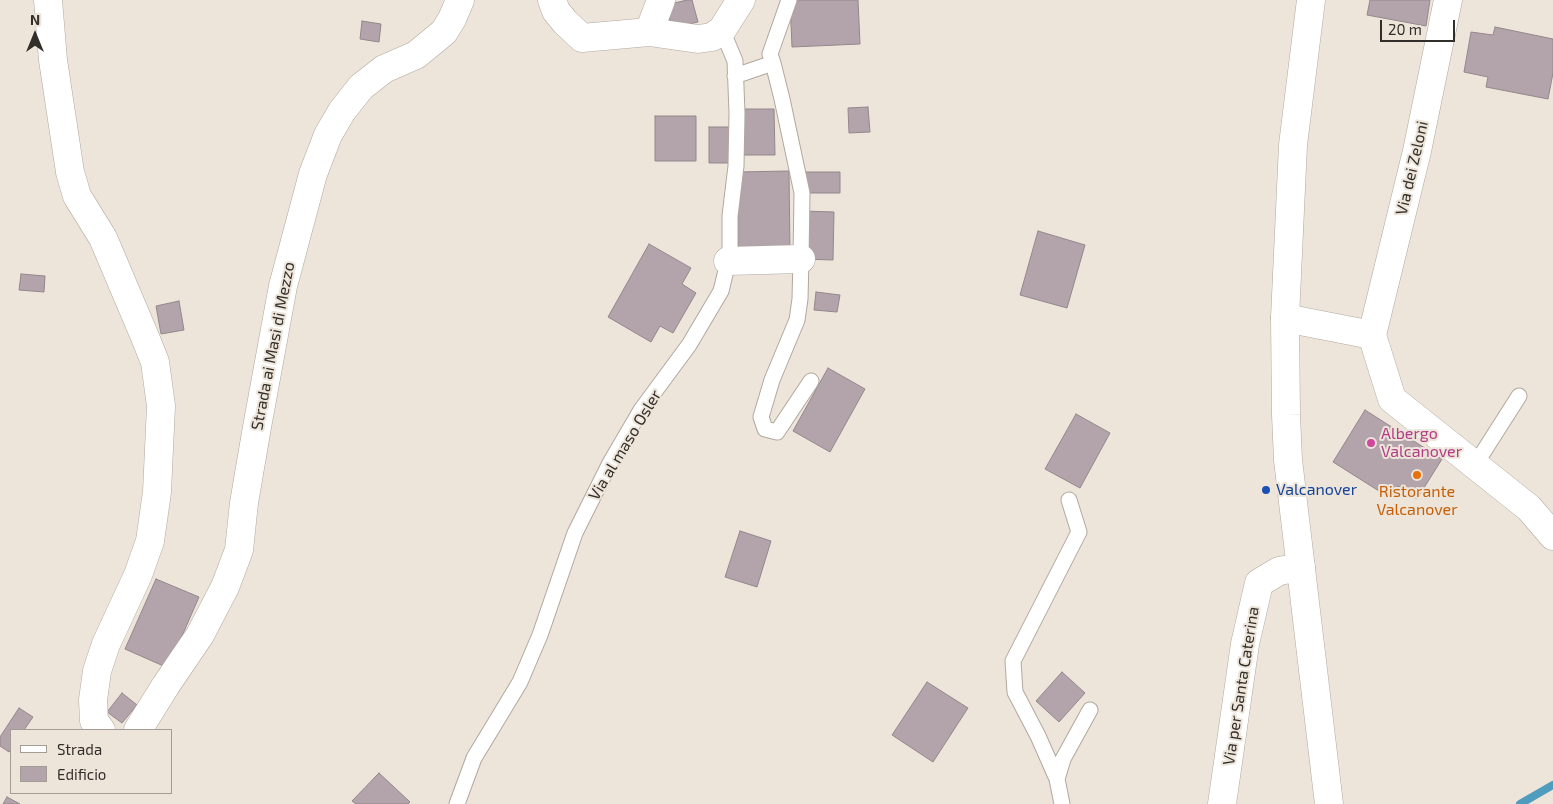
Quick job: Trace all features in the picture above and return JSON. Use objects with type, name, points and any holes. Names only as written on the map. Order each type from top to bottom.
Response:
[{"type":"street","points":[[48,0],[53,60],[70,172],[77,196],[103,238],[146,337],[155,362],[160,406],[157,492],[150,541],[138,575],[106,644],[97,671],[93,700],[94,721],[100,729]]},
{"type":"street","name":"Strada ai Masi di Mezzo","points":[[139,729],[200,635],[225,586],[239,550],[244,503],[283,286],[313,174],[328,135],[342,111],[361,87],[384,69],[416,55],[444,32],[460,0]]},
{"type":"street","points":[[552,0],[556,11],[582,38],[649,32],[698,39],[712,37],[722,30],[741,0]]},
{"type":"street","points":[[649,32],[661,0]]},
{"type":"street","points":[[1311,0],[1293,145],[1285,318],[1288,460],[1329,804]]},
{"type":"street","name":"Via dei Zeloni","points":[[1372,335],[1417,151],[1448,0]]},
{"type":"street","points":[[728,262],[801,258]]},
{"type":"street","points":[[1285,318],[1372,335],[1392,399],[1529,508],[1553,536]]},
{"type":"street","name":"Via per Santa Caterina","points":[[1222,804],[1245,644],[1259,583],[1279,571],[1301,567]]},
{"type":"lane","points":[[789,0],[770,54],[782,99],[802,193],[800,299],[797,320],[772,380],[761,417],[765,429],[777,432],[811,381]]},
{"type":"lane","name":"Via al maso Osler","points":[[457,804],[474,758],[520,682],[540,635],[575,533],[610,463],[642,410],[689,345],[720,291],[730,254],[730,216],[736,166],[737,114],[735,61],[722,30]]},
{"type":"lane","points":[[735,76],[773,63]]},
{"type":"lane","points":[[1475,465],[1519,396]]},
{"type":"lane","points":[[1062,804],[1057,779],[1038,736],[1015,692],[1013,661],[1079,532],[1069,500]]},
{"type":"lane","points":[[1057,779],[1063,760],[1090,710]]},
{"type":"building","points":[[692,0],[698,22],[672,28],[666,5]]},
{"type":"building","points":[[790,0],[858,0],[860,44],[792,47]]},
{"type":"building","points":[[1370,0],[1430,0],[1426,26],[1367,15]]},
{"type":"building","points":[[362,21],[381,24],[379,42],[360,39]]},
{"type":"building","points":[[1495,27],[1553,39],[1553,73],[1548,99],[1486,87],[1488,77],[1464,72],[1471,32],[1493,35]]},
{"type":"building","points":[[868,107],[870,132],[849,133],[848,108]]},
{"type":"building","points":[[743,109],[774,109],[775,155],[743,155]]},
{"type":"building","points":[[655,116],[696,116],[696,161],[655,161]]},
{"type":"building","points":[[709,127],[731,127],[731,163],[709,163]]},
{"type":"building","points":[[789,171],[790,253],[738,253],[738,172]]},
{"type":"building","points":[[802,172],[840,172],[840,193],[802,193]]},
{"type":"building","points":[[803,211],[834,212],[833,260],[801,259]]},
{"type":"building","points":[[1038,231],[1085,245],[1067,308],[1020,295]]},
{"type":"building","points":[[649,244],[691,268],[682,284],[696,293],[673,333],[660,326],[651,342],[608,317]]},
{"type":"building","points":[[21,274],[45,276],[44,292],[19,290]]},
{"type":"building","points":[[816,292],[840,295],[837,312],[814,310]]},
{"type":"building","points":[[179,301],[184,330],[161,334],[156,306]]},
{"type":"building","points":[[828,368],[865,389],[830,452],[793,431]]},
{"type":"building","points":[[1365,410],[1442,459],[1417,499],[1398,486],[1390,498],[1333,462]]},
{"type":"building","points":[[1076,414],[1110,433],[1080,488],[1045,469]]},
{"type":"building","points":[[740,531],[771,541],[757,587],[725,577]]},
{"type":"building","points":[[156,579],[199,597],[168,668],[125,649]]},
{"type":"building","points":[[1062,672],[1085,693],[1059,722],[1036,701]]},
{"type":"building","points":[[927,682],[968,708],[933,762],[892,735]]},
{"type":"building","points":[[122,693],[137,705],[122,723],[107,712]]},
{"type":"building","points":[[19,708],[33,717],[25,729],[10,729],[9,752],[0,746],[0,737]]},
{"type":"building","points":[[379,773],[410,802],[408,804],[356,804],[352,801]]},
{"type":"building","points":[[7,797],[20,804],[3,804]]},
{"type":"waterway","points":[[1520,804],[1553,785]]},
{"type":"place","name":"Albergo Valcanover","points":[[1371,443]]},
{"type":"place","name":"Ristorante Valcanover","points":[[1417,475]]},
{"type":"place","name":"Valcanover","points":[[1266,490]]}]
